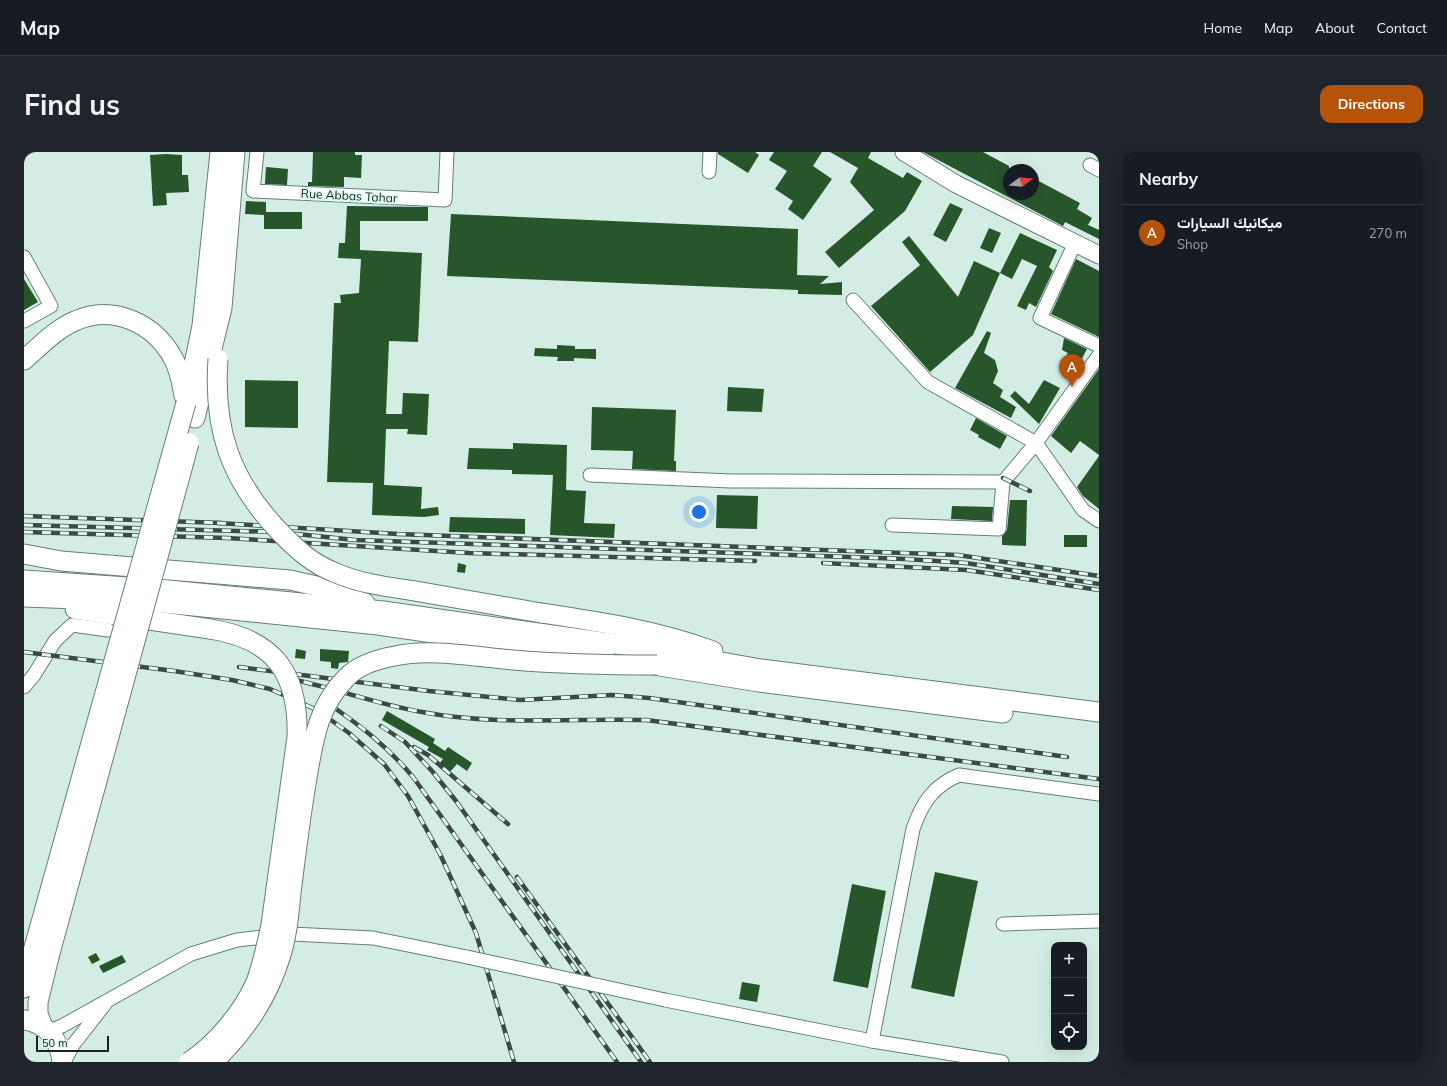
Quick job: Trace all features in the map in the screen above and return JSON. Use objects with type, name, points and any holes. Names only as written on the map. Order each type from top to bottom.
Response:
[{"type":"highway","points":[[220,152],[202,326],[216,387],[218,418],[226,447],[236,471],[250,496],[262,513],[297,550],[336,574],[366,583],[632,627],[686,642],[761,669]]},
{"type":"highway","points":[[24,988],[41,954],[222,308],[235,152]]},
{"type":"highway","points":[[24,360],[53,335],[76,320],[105,314],[121,317],[137,322],[150,330],[165,344],[174,360],[181,380],[186,403]]},
{"type":"highway","points":[[63,1062],[58,1044],[46,1029],[38,1014],[41,954],[186,403],[208,357]]},
{"type":"highway","points":[[24,554],[61,561],[290,580],[337,592],[383,611]]},
{"type":"highway","points":[[24,580],[109,607],[155,602],[378,625],[759,682],[1099,725]]},
{"type":"highway","points":[[24,596],[109,607],[210,629],[232,632],[260,646],[283,668],[291,684],[295,697],[298,720],[297,737],[271,924],[265,954],[255,983],[241,1007],[223,1031],[189,1062]]},
{"type":"highway","points":[[24,600],[109,607],[383,611],[637,647],[761,669],[1099,712]]},
{"type":"highway","points":[[213,1062],[233,1043],[255,1014],[270,987],[281,956],[288,924],[304,796],[315,733],[328,700],[347,677],[372,662],[397,655],[427,653],[562,664],[657,666]]},
{"type":"highway","points":[[24,1020],[46,1029]]},
{"type":"main road","points":[[904,152],[956,184],[1099,255]]},
{"type":"street","name":"Rue Abbas Tahar","points":[[258,152],[253,191],[445,200],[447,152]]},
{"type":"street","points":[[709,172],[710,152]]},
{"type":"street","points":[[1075,243],[1040,318],[1099,346]]},
{"type":"street","points":[[24,257],[51,306],[24,320]]},
{"type":"street","points":[[853,300],[928,382],[1036,443],[1083,510],[1099,522]]},
{"type":"street","points":[[892,525],[999,529],[1003,482],[1036,443],[1099,355]]},
{"type":"street","points":[[590,475],[731,481],[1003,482]]},
{"type":"street","points":[[24,687],[34,675],[56,641],[72,625],[109,607]]},
{"type":"street","points":[[872,1041],[912,829],[921,808],[932,794],[942,784],[959,775],[1099,794]]},
{"type":"street","points":[[1004,924],[1099,921]]},
{"type":"street","points":[[46,1029],[62,1026],[109,998],[191,954],[238,940],[291,934],[373,938],[666,1000],[872,1041],[1002,1062]]},
{"type":"street","points":[[63,1062],[73,1045],[109,998]]},
{"type":"building","points":[[313,152],[355,152],[355,155],[362,155],[361,178],[344,177],[344,187],[308,186],[308,182],[312,182]]},
{"type":"building","points":[[718,152],[755,152],[759,155],[748,173],[718,154]]},
{"type":"building","points":[[774,152],[822,152],[813,166],[832,179],[803,220],[788,209],[793,201],[775,189],[787,171],[769,160]]},
{"type":"building","points":[[830,152],[871,152],[868,158],[903,178],[907,172],[922,181],[905,211],[839,268],[825,252],[874,210],[850,182],[858,168]]},
{"type":"building","points":[[923,152],[983,152],[1005,164],[1003,164],[1003,194]]},
{"type":"building","points":[[150,155],[182,155],[182,175],[188,175],[189,192],[166,193],[167,205],[153,206]]},
{"type":"building","points":[[266,167],[288,169],[287,185],[265,184]]},
{"type":"building","points":[[1039,181],[1080,203],[1077,209],[1092,218],[1088,225],[1099,230],[1099,239],[1065,222],[1063,226],[1014,200],[1039,200]]},
{"type":"building","points":[[246,201],[266,202],[266,212],[302,212],[302,229],[264,229],[264,215],[245,214]]},
{"type":"building","points":[[950,203],[963,209],[946,242],[933,235]]},
{"type":"building","points":[[347,206],[428,207],[428,221],[360,221],[360,250],[422,253],[418,342],[389,341],[386,414],[402,414],[403,393],[429,394],[427,435],[407,434],[408,429],[386,429],[384,485],[422,487],[421,509],[438,507],[439,515],[424,517],[372,515],[373,483],[327,482],[334,303],[341,303],[340,295],[359,293],[361,259],[338,258],[339,243],[345,243]]},
{"type":"building","points":[[451,214],[798,229],[797,275],[829,276],[820,284],[842,282],[842,295],[798,294],[798,290],[447,276]]},
{"type":"building","points":[[989,228],[1001,233],[992,253],[980,248]]},
{"type":"building","points":[[1020,233],[1057,250],[1049,267],[1053,271],[1036,307],[1029,303],[1026,310],[1017,306],[1037,266],[1022,259],[1012,279],[1000,273]]},
{"type":"building","points":[[909,236],[958,297],[974,261],[1000,273],[973,335],[930,372],[871,306],[920,265],[902,242]]},
{"type":"building","points":[[1076,259],[1099,271],[1099,337],[1051,314]]},
{"type":"building","points":[[24,279],[38,302],[24,310]]},
{"type":"building","points":[[987,331],[991,333],[984,353],[995,360],[998,371],[993,383],[1003,390],[1000,397],[1016,407],[1011,418],[955,388]]},
{"type":"building","points":[[1064,338],[1087,349],[1077,368],[1062,362],[1068,353],[1062,350]]},
{"type":"building","points":[[557,345],[575,346],[575,349],[596,349],[596,359],[574,358],[574,361],[557,361],[558,357],[534,356],[535,348],[557,349]]},
{"type":"building","points":[[1099,369],[1099,455],[1080,441],[1071,453],[1051,436]]},
{"type":"building","points":[[245,380],[298,381],[298,428],[245,427]]},
{"type":"building","points":[[1044,380],[1060,388],[1039,424],[1010,396],[1015,391],[1029,404]]},
{"type":"building","points":[[728,387],[764,389],[762,412],[727,411]]},
{"type":"building","points":[[592,407],[676,410],[674,461],[676,461],[676,471],[632,469],[633,451],[591,450]]},
{"type":"building","points":[[976,418],[1007,436],[1000,449],[978,437],[979,435],[970,430]]},
{"type":"building","points":[[513,443],[567,445],[566,490],[586,491],[584,523],[615,524],[614,538],[550,535],[553,475],[512,474],[512,470],[467,469],[469,448],[513,449]]},
{"type":"building","points":[[1099,456],[1099,509],[1083,496],[1077,487]]},
{"type":"building","points":[[717,495],[758,496],[757,529],[716,528]]},
{"type":"building","points":[[1010,500],[1027,500],[1026,546],[1002,545],[1002,536],[1007,530]]},
{"type":"building","points":[[952,506],[993,507],[992,521],[951,519]]},
{"type":"building","points":[[450,517],[525,519],[525,534],[449,532]]},
{"type":"building","points":[[1064,535],[1087,535],[1087,547],[1064,547]]},
{"type":"building","points":[[458,563],[466,565],[465,573],[457,572]]},
{"type":"building","points":[[296,649],[306,651],[305,659],[295,658]]},
{"type":"building","points":[[320,649],[349,651],[348,662],[339,663],[338,669],[331,668],[331,662],[320,661]]},
{"type":"building","points":[[387,711],[435,739],[433,743],[445,751],[448,747],[472,763],[467,771],[457,764],[449,773],[439,764],[443,759],[427,750],[429,747],[382,720]]},
{"type":"building","points":[[935,872],[978,881],[954,997],[911,988]]},
{"type":"building","points":[[852,884],[886,891],[868,988],[833,981]]},
{"type":"building","points":[[96,953],[100,960],[92,964],[88,957]]},
{"type":"building","points":[[122,955],[126,962],[103,973],[99,966]]},
{"type":"building","points":[[742,982],[760,985],[757,1002],[739,999]]},
{"type":"railway","points":[[1003,478],[1030,491]]},
{"type":"railway","points":[[24,516],[222,523]]},
{"type":"railway","points":[[217,523],[398,534],[958,555],[1099,576]]},
{"type":"railway","points":[[24,525],[277,532],[355,540],[906,559],[966,563],[1099,584]]},
{"type":"railway","points":[[24,532],[227,538],[469,553],[755,561]]},
{"type":"railway","points":[[823,563],[966,570],[1099,590]]},
{"type":"railway","points":[[24,652],[174,671],[232,680],[270,689],[317,710],[349,733],[384,764],[408,796],[440,854],[476,933],[514,1062]]},
{"type":"railway","points":[[239,667],[429,691],[520,700],[612,695],[649,698],[1067,757]]},
{"type":"railway","points":[[286,678],[405,709],[450,716],[505,720],[646,720],[1099,779]]},
{"type":"railway","points":[[329,704],[374,738],[394,756],[413,777],[617,1062]]},
{"type":"railway","points":[[381,726],[405,742],[432,771],[456,801],[641,1062]]},
{"type":"railway","points":[[414,747],[428,755],[508,824]]},
{"type":"railway","points":[[517,877],[650,1062]]},
{"type":"place","name":"ميكانيك السيارات","points":[[1072,387]]}]
